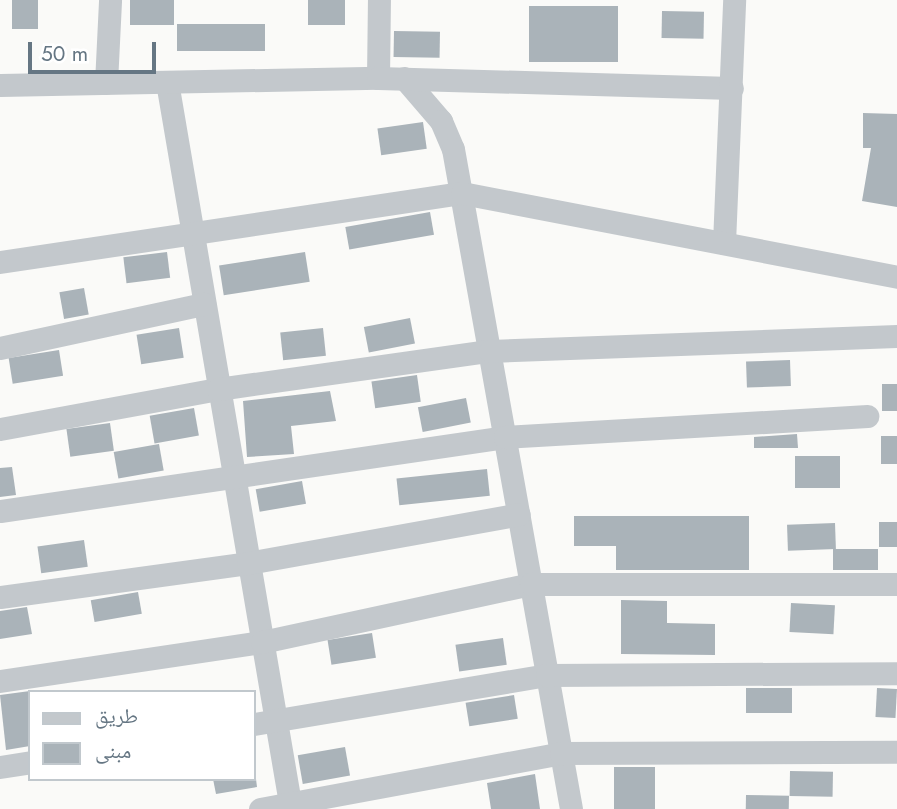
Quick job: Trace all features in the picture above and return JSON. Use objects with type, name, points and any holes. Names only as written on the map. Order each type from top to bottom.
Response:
[{"type":"street","points":[[106,83],[110,0]]},
{"type":"street","points":[[378,78],[379,0]]},
{"type":"street","points":[[724,243],[734,0]]},
{"type":"street","points":[[0,85],[404,78],[732,88]]},
{"type":"street","points":[[404,78],[441,121],[453,149],[571,809]]},
{"type":"street","points":[[167,82],[291,806]]},
{"type":"street","points":[[0,262],[192,231],[462,193],[897,277]]},
{"type":"street","points":[[0,348],[204,304]]},
{"type":"street","points":[[0,429],[218,389],[490,351],[897,335]]},
{"type":"street","points":[[0,511],[505,437],[867,416]]},
{"type":"street","points":[[0,597],[248,563],[519,514]]},
{"type":"street","points":[[0,681],[262,642],[531,584],[897,584]]},
{"type":"street","points":[[256,724],[547,675],[897,673]]},
{"type":"street","points":[[260,809],[291,806],[561,753],[897,752]]},
{"type":"street","points":[[0,767],[28,762]]},
{"type":"building","points":[[12,0],[38,0],[38,29],[12,29]]},
{"type":"building","points":[[130,0],[174,0],[174,25],[130,25]]},
{"type":"building","points":[[308,0],[345,0],[345,25],[308,25]]},
{"type":"building","points":[[529,6],[618,6],[618,62],[529,62]]},
{"type":"building","points":[[662,11],[704,12],[704,39],[662,38]]},
{"type":"building","points":[[177,24],[265,24],[265,51],[177,51]]},
{"type":"building","points":[[394,31],[440,32],[440,58],[394,57]]},
{"type":"building","points":[[863,113],[897,114],[897,207],[862,201],[871,148],[863,148]]},
{"type":"building","points":[[423,122],[427,149],[381,155],[377,128]]},
{"type":"building","points":[[430,212],[434,235],[349,250],[345,227]]},
{"type":"building","points":[[167,252],[170,278],[126,283],[123,257]]},
{"type":"building","points":[[305,252],[310,282],[224,295],[219,266]]},
{"type":"building","points":[[84,288],[89,315],[64,319],[59,292]]},
{"type":"building","points":[[410,318],[415,344],[369,352],[364,327]]},
{"type":"building","points":[[179,328],[184,358],[141,364],[137,335]]},
{"type":"building","points":[[323,328],[326,356],[283,360],[280,332]]},
{"type":"building","points":[[59,350],[63,376],[13,384],[9,358]]},
{"type":"building","points":[[790,360],[791,386],[747,388],[746,362]]},
{"type":"building","points":[[417,375],[421,402],[375,408],[371,381]]},
{"type":"building","points":[[882,384],[897,384],[897,411],[882,411]]},
{"type":"building","points":[[330,391],[336,421],[291,426],[294,454],[247,457],[243,401]]},
{"type":"building","points":[[466,398],[471,423],[423,432],[418,407]]},
{"type":"building","points":[[194,408],[199,436],[155,443],[150,416]]},
{"type":"building","points":[[110,423],[114,451],[70,457],[66,429]]},
{"type":"building","points":[[797,434],[798,448],[754,448],[754,437]]},
{"type":"building","points":[[881,436],[897,436],[897,464],[881,464]]},
{"type":"building","points":[[159,444],[164,471],[118,479],[114,452]]},
{"type":"building","points":[[795,456],[840,456],[840,488],[795,488]]},
{"type":"building","points":[[12,467],[16,495],[0,497],[0,468]]},
{"type":"building","points":[[487,469],[490,496],[399,505],[396,479]]},
{"type":"building","points":[[302,481],[306,504],[260,512],[256,489]]},
{"type":"building","points":[[574,516],[749,516],[749,570],[616,570],[616,546],[574,546]]},
{"type":"building","points":[[879,522],[897,522],[897,547],[879,547]]},
{"type":"building","points":[[835,523],[836,549],[788,551],[787,525]]},
{"type":"building","points":[[84,540],[88,567],[41,573],[37,547]]},
{"type":"building","points":[[833,549],[878,549],[878,570],[833,570]]},
{"type":"building","points":[[138,592],[142,614],[95,622],[91,600]]},
{"type":"building","points":[[621,600],[667,601],[667,623],[715,624],[715,655],[621,654]]},
{"type":"building","points":[[791,603],[835,605],[833,634],[789,632]]},
{"type":"building","points":[[27,607],[32,634],[0,639],[0,611]]},
{"type":"building","points":[[372,633],[376,658],[331,665],[328,640]]},
{"type":"building","points":[[503,638],[507,665],[459,671],[455,645]]},
{"type":"building","points":[[746,688],[792,688],[792,713],[746,713]]},
{"type":"building","points":[[877,688],[897,689],[895,718],[875,717]]},
{"type":"building","points":[[28,691],[28,746],[6,750],[0,695]]},
{"type":"building","points":[[514,695],[518,719],[469,726],[466,703]]},
{"type":"building","points":[[345,747],[350,776],[303,784],[298,755]]},
{"type":"building","points":[[614,767],[655,767],[655,809],[614,809]]},
{"type":"building","points":[[790,771],[833,772],[833,797],[790,796]]},
{"type":"building","points":[[535,774],[540,809],[491,809],[487,783]]},
{"type":"building","points":[[256,779],[257,787],[216,794],[213,781]]},
{"type":"building","points":[[746,795],[789,796],[789,809],[746,809]]}]
